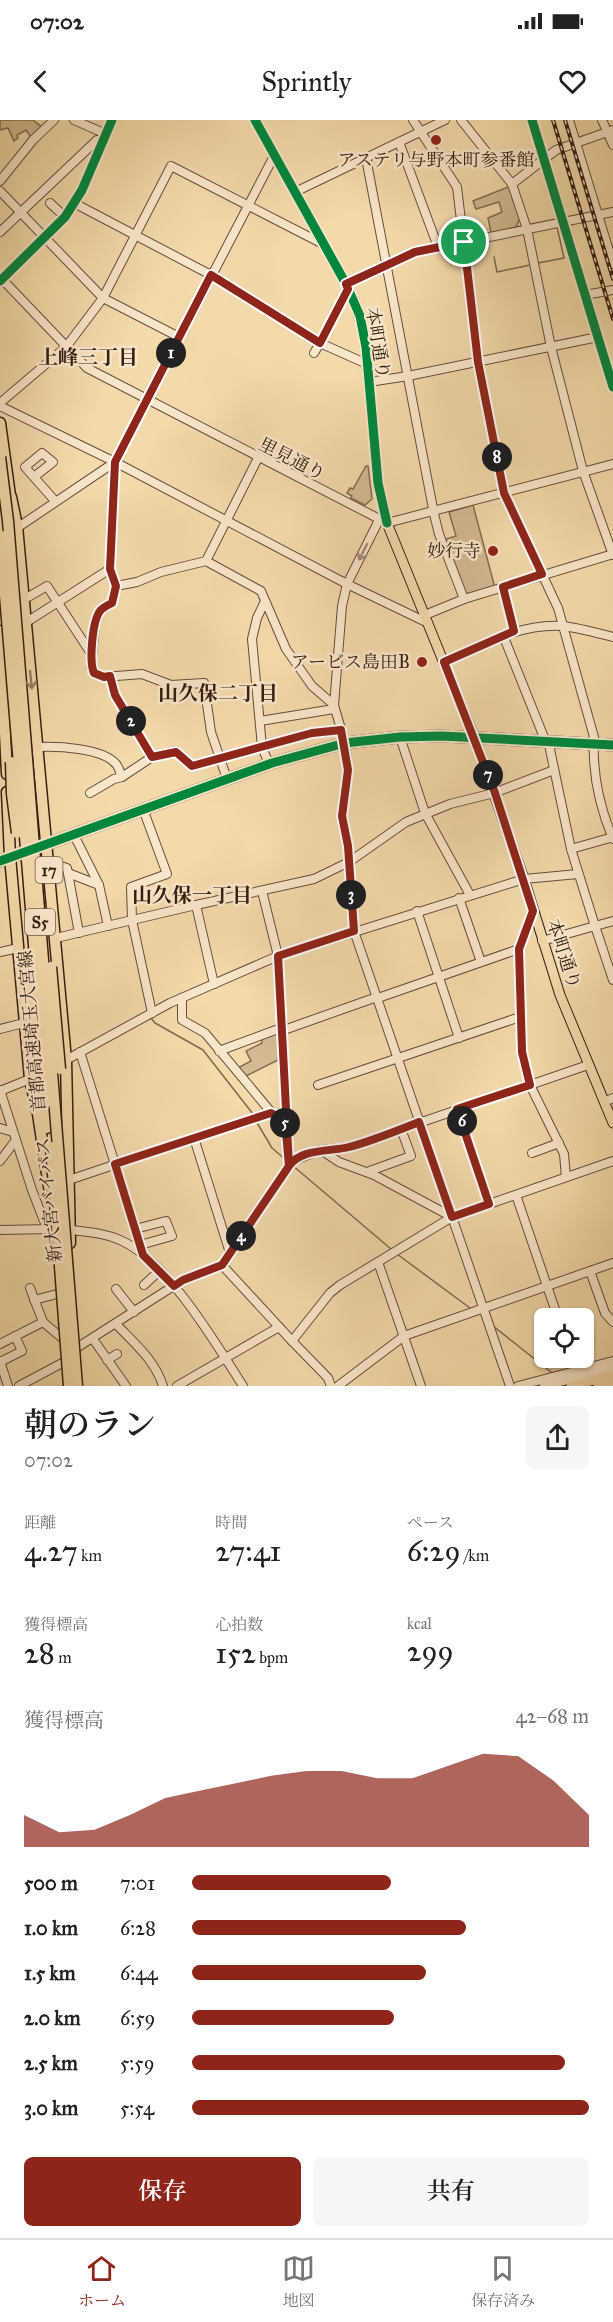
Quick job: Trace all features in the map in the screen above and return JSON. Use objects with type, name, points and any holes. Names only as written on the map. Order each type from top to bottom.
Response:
[{"type":"highway","name":"17","points":[[0,423],[23,600],[56,938],[69,1180],[70,1243]]},
{"type":"highway","name":"首都高速埼玉大宮線","points":[[0,457],[8,521],[77,1386]]},
{"type":"highway","name":"17","points":[[1,580],[29,836],[20,696],[15,529]]},
{"type":"highway","name":"首都高速埼玉大宮線","points":[[0,535],[1,580],[68,1386]]},
{"type":"highway","points":[[1,580],[11,739],[12,794],[21,864],[33,1075]]},
{"type":"highway","name":"17","points":[[0,631],[5,859],[18,948],[24,1023],[51,1200]]},
{"type":"highway","points":[[5,859],[269,764],[345,743],[400,737],[474,737],[613,745]]},
{"type":"highway","points":[[25,740],[30,757],[63,1065]]},
{"type":"highway","name":"新大宮バイパス","points":[[68,1386],[48,1225],[51,1200],[31,868],[70,1243],[82,1386]]},
{"type":"main road","points":[[1,279],[65,217],[74,203],[112,120]]},
{"type":"main road","name":"本町通り","points":[[255,120],[354,300],[364,333],[383,522],[427,619],[474,737],[524,879],[560,995],[588,1065],[608,1100],[613,1123]]},
{"type":"main road","points":[[570,1386],[613,1376]]},
{"type":"main road","points":[[598,1386],[613,1382]]},
{"type":"street","points":[[0,181],[33,141],[54,120]]},
{"type":"street","points":[[74,120],[105,137]]},
{"type":"street","points":[[412,120],[457,187],[478,362],[504,493],[558,608],[591,727],[594,744],[593,771],[613,838],[571,849]]},
{"type":"street","points":[[295,192],[445,120]]},
{"type":"street","points":[[323,244],[171,166],[103,298],[66,347],[0,405],[115,462],[347,584],[427,619],[464,599],[613,554],[584,471],[551,347],[527,229],[512,184],[461,120]]},
{"type":"street","points":[[532,120],[598,337],[610,364],[613,387]]},
{"type":"street","points":[[569,120],[613,264]]},
{"type":"street","points":[[602,120],[610,131],[613,145]]},
{"type":"street","points":[[512,184],[556,150],[610,131]]},
{"type":"street","points":[[0,232],[97,140],[105,137]]},
{"type":"street","points":[[399,142],[438,247]]},
{"type":"street","points":[[227,779],[211,732],[204,682],[171,685],[142,674],[104,677],[94,673],[91,667],[95,625],[100,611],[112,603],[116,586],[110,569],[115,462],[274,154]]},
{"type":"street","points":[[366,158],[439,534],[464,599]]},
{"type":"street","points":[[0,190],[103,298],[179,337]]},
{"type":"street","points":[[50,203],[65,217]]},
{"type":"street","points":[[74,203],[211,275],[320,343],[367,364]]},
{"type":"street","points":[[314,353],[347,286],[386,264],[415,252],[613,212]]},
{"type":"street","name":"里見通り","points":[[1,279],[87,368],[383,522]]},
{"type":"street","points":[[585,295],[613,290]]},
{"type":"street","points":[[369,382],[598,337]]},
{"type":"street","points":[[206,561],[258,458]]},
{"type":"street","points":[[15,529],[115,462]]},
{"type":"street","points":[[510,1386],[476,1309],[452,1217],[354,931],[348,846],[342,816],[348,770],[345,743],[334,707],[342,606],[347,584],[383,522],[434,511],[613,464]]},
{"type":"street","points":[[34,477],[55,501]]},
{"type":"street","points":[[116,586],[206,561],[261,591],[286,649],[312,686],[334,707]]},
{"type":"street","points":[[25,623],[110,569]]},
{"type":"street","points":[[23,600],[47,586],[92,656]]},
{"type":"street","points":[[503,587],[514,631]]},
{"type":"street","points":[[266,601],[257,618],[252,639],[262,747],[269,764]]},
{"type":"street","points":[[444,662],[503,635],[537,627],[564,626],[613,637]]},
{"type":"street","points":[[503,635],[546,740],[571,849],[613,980]]},
{"type":"street","points":[[110,676],[115,695],[152,757]]},
{"type":"street","points":[[260,721],[334,707]]},
{"type":"street","points":[[90,793],[122,777],[152,757],[176,752],[192,766],[312,733],[341,730]]},
{"type":"street","points":[[400,737],[425,813],[470,895]]},
{"type":"street","points":[[37,747],[66,746],[102,753],[116,764],[122,777]]},
{"type":"street","points":[[56,938],[314,879],[349,862],[406,822],[425,813],[495,793],[554,770]]},
{"type":"street","points":[[143,809],[167,874],[132,886],[132,920],[152,1013]]},
{"type":"street","points":[[76,839],[99,885],[108,926]]},
{"type":"street","points":[[48,862],[67,868],[79,933]]},
{"type":"street","points":[[68,873],[99,885]]},
{"type":"street","points":[[63,1065],[80,1052],[152,1013],[278,956],[524,879],[578,874]]},
{"type":"street","points":[[262,891],[278,956],[289,1166]]},
{"type":"street","points":[[459,898],[482,962]]},
{"type":"street","points":[[196,905],[214,984]]},
{"type":"street","points":[[417,911],[459,1038]]},
{"type":"street","points":[[533,911],[519,949],[522,1052],[530,1085],[564,1154],[566,1177]]},
{"type":"street","points":[[542,941],[613,921]]},
{"type":"street","points":[[0,952],[18,948]]},
{"type":"street","points":[[219,1051],[519,949]]},
{"type":"street","points":[[182,998],[182,1020],[205,1033],[271,1113],[285,1120]]},
{"type":"street","points":[[318,1085],[520,1017]]},
{"type":"street","points":[[0,1029],[24,1023]]},
{"type":"street","points":[[80,1052],[143,1255]]},
{"type":"street","points":[[78,1347],[93,1340],[183,1280],[222,1265],[292,1161],[321,1150],[350,1147],[588,1065]]},
{"type":"street","points":[[33,1075],[0,1091],[41,1216],[48,1225]]},
{"type":"street","points":[[457,1109],[489,1204]]},
{"type":"street","points":[[69,1180],[271,1113]]},
{"type":"street","points":[[0,1128],[14,1136]]},
{"type":"street","points":[[367,1172],[411,1156],[401,1129]]},
{"type":"street","points":[[0,1161],[14,1136]]},
{"type":"street","points":[[194,1138],[230,1253]]},
{"type":"street","points":[[532,1154],[559,1143]]},
{"type":"street","points":[[321,1150],[339,1162],[367,1172],[452,1217]]},
{"type":"street","points":[[292,1341],[330,1293],[452,1217],[613,1161]]},
{"type":"street","points":[[516,1195],[555,1308]]},
{"type":"street","points":[[135,1229],[166,1221],[172,1236],[140,1245]]},
{"type":"street","points":[[0,1230],[48,1225]]},
{"type":"street","points":[[71,1230],[99,1233],[122,1241],[143,1255],[174,1286],[243,1386]]},
{"type":"street","points":[[378,1262],[421,1386]]},
{"type":"street","points":[[338,1386],[404,1336],[613,1263]]},
{"type":"street","points":[[222,1265],[328,1378],[330,1386]]},
{"type":"street","points":[[590,1270],[605,1313],[613,1322]]},
{"type":"street","points":[[144,1285],[159,1271]]},
{"type":"street","points":[[30,1288],[43,1322],[62,1338]]},
{"type":"street","points":[[116,1288],[134,1312]]},
{"type":"street","points":[[34,1300],[57,1294]]},
{"type":"street","points":[[0,1344],[43,1322]]},
{"type":"street","points":[[116,1324],[159,1372],[163,1386]]},
{"type":"street","points":[[177,1386],[279,1328]]},
{"type":"street","points":[[8,1386],[0,1361],[22,1351],[15,1336]]},
{"type":"street","points":[[93,1340],[126,1386]]},
{"type":"street","points":[[107,1360],[117,1354]]},
{"type":"street","points":[[544,1386],[613,1361]]},
{"type":"street","points":[[19,1386],[64,1362]]},
{"type":"street","points":[[574,1368],[576,1373]]},
{"type":"street","points":[[518,1386],[576,1373],[613,1368]]},
{"type":"shaded area","points":[[0,120],[33,120],[43,128],[31,137],[26,130],[17,135],[18,138],[14,141],[8,128],[0,130]]},
{"type":"shaded area","points":[[508,187],[511,188],[520,218],[515,229],[491,233],[488,218],[502,212],[499,202],[476,209],[473,201]]},
{"type":"shaded area","points":[[368,466],[372,499],[365,505],[351,498],[352,496],[347,493],[350,488],[353,489]]},
{"type":"shaded area","points":[[473,505],[495,588],[466,598],[443,540],[456,536],[449,512]]},
{"type":"shaded area","points":[[278,1031],[278,1060],[244,1077],[236,1069],[251,1061],[246,1051],[262,1043],[261,1036]]},
{"type":"waterway","points":[[538,263],[564,258],[557,227]]},
{"type":"waterway","points":[[494,257],[497,272],[530,265]]},
{"type":"waterway","points":[[143,1022],[151,1018],[155,1023],[203,1050],[253,1114]]},
{"type":"waterway","points":[[256,1121],[272,1148],[286,1160]]},
{"type":"waterway","points":[[292,1165],[391,1249]]},
{"type":"waterway","points":[[397,1254],[470,1308]]},
{"type":"waterway","points":[[493,1326],[551,1372]]},
{"type":"railway","points":[[553,120],[613,319]]},
{"type":"railway","points":[[565,120],[613,279]]},
{"type":"cycle path","points":[[0,281],[65,217],[82,190],[112,120]]},
{"type":"cycle path","points":[[255,120],[346,284],[360,316],[366,347],[378,483],[387,523]]},
{"type":"cycle path","points":[[532,120],[613,387]]},
{"type":"cycle path","points":[[0,861],[272,763],[345,743],[400,737],[442,736],[613,745]]},
{"type":"place","name":"アステリ与野本町参番館","points":[[436,140]]},
{"type":"place","name":"妙行寺","points":[[493,551]]},
{"type":"place","name":"アービス島田B","points":[[422,662]]},
{"type":"district","name":"上峰三丁目","points":[[88,357]]},
{"type":"district","name":"山久保二丁目","points":[[218,693]]},
{"type":"district","name":"山久保一丁目","points":[[192,895]]},
{"type":"route","points":[[464,242],[415,252],[346,284],[348,289],[320,343],[211,275],[115,462],[110,569],[116,586],[112,603],[100,611],[95,625],[91,667],[94,673],[104,677],[110,676],[115,695],[152,757],[176,752],[192,766],[312,733],[341,730],[348,770],[342,816],[348,846],[354,931],[278,956],[289,1166],[222,1265],[183,1280],[174,1286],[143,1255],[115,1164],[271,1113],[285,1120],[289,1166],[292,1161],[321,1150],[350,1147],[419,1122],[452,1217],[489,1204],[457,1109],[530,1085],[522,1052],[519,949],[533,911],[495,793],[444,662],[514,631],[503,587],[542,574],[504,493],[478,362],[464,242]]}]
